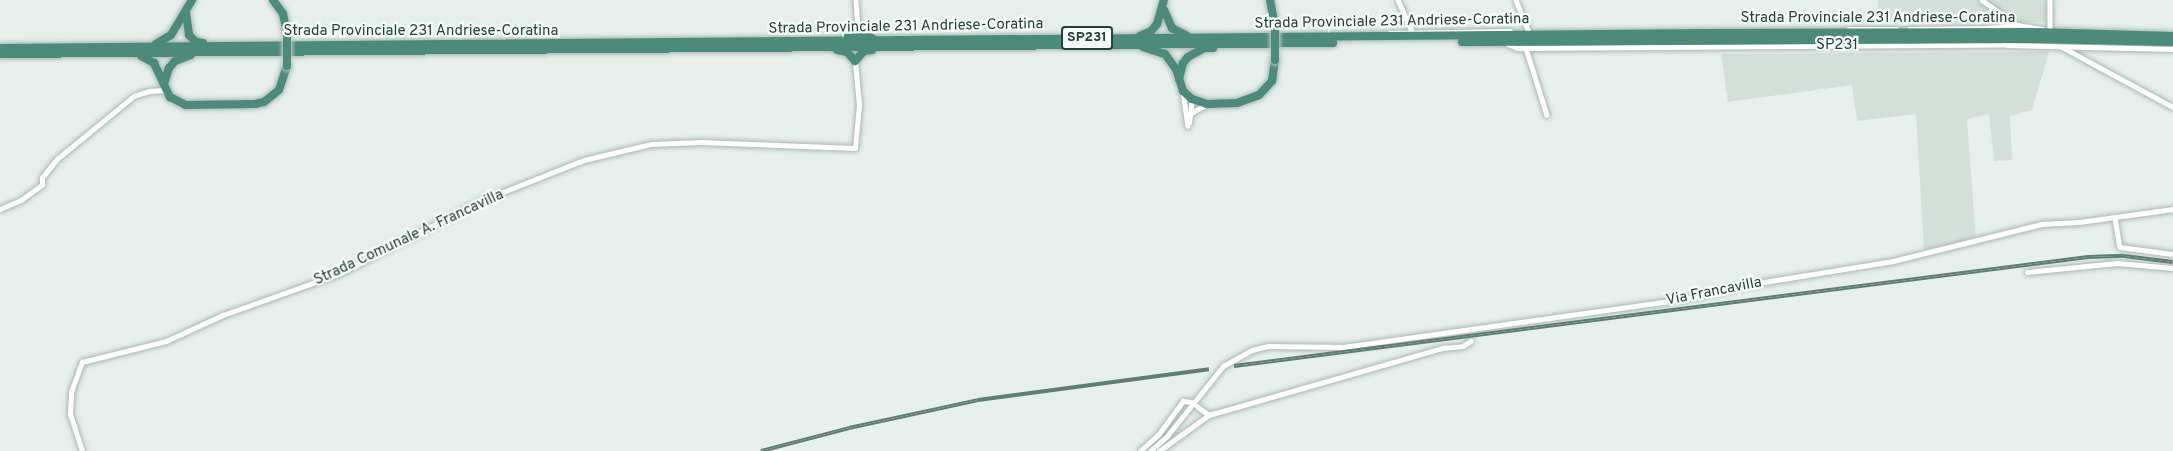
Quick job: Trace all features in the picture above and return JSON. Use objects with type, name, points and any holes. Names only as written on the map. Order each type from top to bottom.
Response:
[{"type":"highway","points":[[95,50],[162,43],[171,35],[192,0]]},
{"type":"highway","points":[[95,50],[146,56],[154,63],[170,97],[186,105],[255,104],[272,97],[279,90],[287,66],[287,33],[283,14],[273,0]]},
{"type":"highway","points":[[1140,44],[1143,48],[1161,51],[1171,59],[1183,91],[1192,99],[1207,104],[1237,103],[1259,95],[1272,81],[1275,60],[1275,26],[1270,0]]},
{"type":"highway","points":[[1163,3],[1172,28],[1193,37]]},
{"type":"highway","points":[[1119,38],[1141,36],[1151,31],[1161,16],[1163,3]]},
{"type":"highway","points":[[186,12],[187,28],[196,42],[232,43],[246,49]]},
{"type":"highway","points":[[802,43],[850,38],[858,27],[870,38],[922,39]]},
{"type":"highway","name":"Strada Provinciale 231 Andriese-Coratina","points":[[0,48],[95,50],[738,49],[802,43],[922,39],[1384,38],[1697,33],[2081,33],[2173,36]]},
{"type":"highway","name":"Strada Provinciale 231 Andriese-Coratina","points":[[802,43],[939,45],[2041,39],[2173,42]]},
{"type":"highway","points":[[802,43],[809,50],[842,50],[850,54],[855,61],[860,54],[868,50],[923,49],[939,45]]},
{"type":"highway","points":[[1179,80],[1183,63],[1195,52],[1204,48],[1248,43]]},
{"type":"highway","points":[[165,87],[169,68],[185,56],[246,49]]},
{"type":"highway","name":"Strada Provinciale 231 Andriese-Coratina","points":[[0,54],[95,50]]},
{"type":"street","points":[[856,0],[858,27]]},
{"type":"street","points":[[1398,0],[1412,31]]},
{"type":"street","points":[[1516,0],[1529,32]]},
{"type":"street","points":[[1982,0],[2017,25]]},
{"type":"street","points":[[2050,0],[2050,30]]},
{"type":"street","points":[[1384,38],[1390,32],[1412,31],[1988,28],[2017,25],[2081,33]]},
{"type":"street","name":"SP231","points":[[1502,41],[1518,48],[2092,46],[2173,49]]},
{"type":"street","points":[[2062,46],[2173,107]]},
{"type":"street","points":[[2089,62],[2086,53],[2092,46]]},
{"type":"street","points":[[1526,48],[1547,114]]},
{"type":"street","name":"Strada Comunale A. Francavilla","points":[[82,451],[70,414],[71,392],[82,362],[166,341],[222,315],[338,274],[483,200],[584,160],[651,144],[700,142],[855,148],[859,105],[855,61]]},
{"type":"street","points":[[0,209],[21,200],[42,185],[42,178],[57,159],[134,96],[165,87]]},
{"type":"street","points":[[1183,91],[1188,114]]},
{"type":"street","points":[[1188,114],[1192,99]]},
{"type":"street","points":[[1188,114],[1207,104]]},
{"type":"street","name":"Via Francavilla","points":[[1150,451],[1160,448],[1223,366],[1252,350],[1280,345],[1326,348],[1463,332],[1683,299],[1764,282],[1893,261],[2041,224],[2173,209]]},
{"type":"street","points":[[2115,217],[2120,247],[2173,254]]},
{"type":"street","points":[[2027,272],[2117,263],[2173,268]]},
{"type":"street","points":[[1160,448],[1209,415],[1442,348],[1463,346],[1472,341]]},
{"type":"street","points":[[1140,451],[1158,435],[1183,401],[1191,402]]},
{"type":"street","points":[[1197,406],[1209,415]]},
{"type":"shaded area","points":[[1878,0],[2046,0],[2046,22],[1878,22]]},
{"type":"shaded area","points":[[2049,52],[2032,110],[2010,116],[2012,160],[1994,161],[1989,114],[1967,119],[1976,239],[1924,250],[1916,114],[1857,121],[1852,85],[1728,102],[1721,54]]},
{"type":"railway","points":[[1234,366],[2088,257],[2124,256],[2173,262]]},
{"type":"railway","points":[[761,451],[849,428],[978,400],[1209,369]]}]
